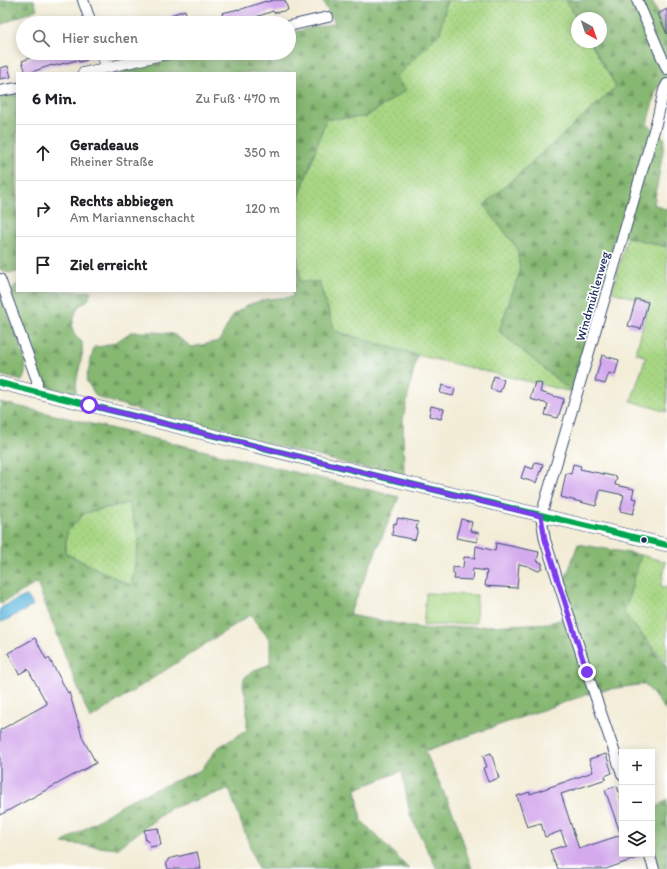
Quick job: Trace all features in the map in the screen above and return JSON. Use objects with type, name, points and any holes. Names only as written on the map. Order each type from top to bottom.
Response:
[{"type":"main road","points":[[0,383],[541,516],[667,545]]},
{"type":"street","points":[[83,0],[89,16]]},
{"type":"street","points":[[637,0],[667,69]]},
{"type":"street","points":[[296,24],[328,17]]},
{"type":"street","points":[[104,60],[107,68]]},
{"type":"street","points":[[88,72],[141,60]]},
{"type":"street","name":"Windmühlenweg","points":[[541,516],[667,84]]},
{"type":"street","points":[[0,91],[16,88]]},
{"type":"street","points":[[0,279],[37,380],[37,392]]},
{"type":"street","points":[[541,516],[545,540],[587,672],[619,765]]},
{"type":"street","points":[[650,857],[654,869]]},
{"type":"green space","points":[[0,0],[34,0],[37,9],[21,16],[16,16],[16,18],[0,25]]},
{"type":"green space","points":[[322,0],[447,0],[440,33],[395,78],[406,90],[366,117],[326,119],[296,206],[296,72],[116,72],[170,60],[296,60],[296,31],[335,23]]},
{"type":"green space","points":[[447,0],[566,0],[573,12],[571,12],[571,48],[593,48],[616,87],[484,205],[517,248],[520,271],[499,331],[572,392],[417,355],[335,331],[319,282],[300,282],[296,244],[296,206],[326,119],[366,117],[406,90],[394,78],[440,33]]},
{"type":"green space","points":[[566,0],[651,0],[667,31],[667,75],[656,90],[647,124],[665,139],[654,204],[667,210],[667,247],[616,234],[572,392],[499,331],[520,271],[517,248],[484,205],[616,87],[593,48],[607,48],[607,12],[573,12]]},
{"type":"green space","points":[[16,94],[16,272],[8,273],[0,269],[0,98]]},
{"type":"green space","points":[[627,237],[667,247],[667,412],[631,401],[646,357],[636,353],[649,302],[612,292]]},
{"type":"green space","points":[[296,243],[300,281],[319,282],[335,331],[417,355],[403,419],[404,478],[159,416],[103,399],[96,396],[86,380],[94,347],[104,346],[116,342],[131,332],[173,334],[192,347],[219,341],[233,315],[247,305],[267,299],[293,297],[292,292],[296,292]]},
{"type":"green space","points":[[16,285],[16,292],[91,292],[88,300],[78,307],[72,328],[76,337],[82,342],[82,353],[76,394],[43,386],[11,297]]},
{"type":"green space","points":[[0,291],[24,356],[26,368],[22,381],[0,375]]},
{"type":"green space","points":[[0,402],[399,497],[349,615],[426,629],[549,623],[566,618],[591,693],[425,751],[455,817],[472,869],[437,869],[410,815],[402,771],[356,789],[361,820],[409,869],[258,869],[229,789],[169,809],[117,849],[62,843],[130,800],[201,770],[217,748],[247,730],[247,703],[243,685],[244,678],[252,671],[270,664],[270,640],[250,615],[90,719],[37,583],[0,604]],"holes":[[[128,503],[139,538],[131,586],[65,553],[67,532],[85,513]]]},
{"type":"green space","points":[[128,503],[139,538],[132,586],[65,553],[67,532],[85,513]]},
{"type":"green space","points":[[578,544],[641,555],[624,613],[667,667],[667,712],[645,684],[597,691],[564,583]]},
{"type":"green space","points":[[641,555],[666,562],[661,586],[667,588],[667,664],[624,613]]},
{"type":"green space","points":[[426,593],[477,595],[476,623],[423,626]]},
{"type":"green space","points":[[667,799],[667,869],[659,869],[655,856],[655,809]]},
{"type":"water","points":[[26,596],[33,605],[31,607],[2,622],[0,621],[0,609],[2,607]]},
{"type":"building","points":[[285,0],[288,10],[274,13],[273,11],[259,16],[223,16],[222,13],[239,10],[266,2]]},
{"type":"building","points":[[667,9],[667,34],[658,14]]},
{"type":"building","points":[[185,10],[186,16],[171,16]]},
{"type":"building","points":[[78,60],[52,65],[32,72],[26,72],[22,61]]},
{"type":"building","points":[[8,66],[11,77],[0,79],[0,68]]},
{"type":"building","points":[[636,299],[648,302],[641,329],[628,326]]},
{"type":"building","points":[[602,355],[619,360],[615,375],[609,373],[605,384],[595,381]]},
{"type":"building","points":[[494,376],[504,380],[500,392],[490,389]]},
{"type":"building","points":[[535,382],[542,384],[540,392],[564,399],[558,418],[545,415],[548,404],[530,399]]},
{"type":"building","points":[[442,385],[455,389],[453,396],[440,393]]},
{"type":"building","points":[[431,406],[444,409],[441,419],[429,416]]},
{"type":"building","points":[[535,462],[543,464],[536,483],[521,478],[525,466],[533,469]]},
{"type":"building","points":[[573,464],[581,466],[580,469],[617,477],[615,485],[634,489],[632,498],[637,499],[633,514],[620,511],[624,495],[600,490],[596,506],[561,497],[566,473],[571,474]]},
{"type":"building","points":[[398,518],[418,522],[415,540],[392,535],[394,523],[396,524]]},
{"type":"building","points":[[461,519],[472,522],[470,531],[479,533],[477,542],[456,538]]},
{"type":"building","points":[[496,543],[539,552],[537,561],[542,563],[542,568],[538,571],[528,566],[519,564],[517,588],[485,586],[487,571],[473,569],[472,580],[454,579],[455,574],[453,574],[453,567],[463,568],[464,557],[475,558],[476,546],[495,551]]},
{"type":"building","points":[[35,638],[46,659],[49,658],[68,693],[69,692],[83,739],[96,763],[0,815],[0,730],[47,704],[28,669],[19,674],[8,653]]},
{"type":"building","points":[[491,753],[499,778],[488,782],[483,768],[487,767],[483,756]]},
{"type":"building","points":[[606,754],[612,773],[605,776],[606,779],[561,794],[579,849],[619,836],[619,857],[640,857],[606,869],[558,869],[550,850],[566,845],[561,831],[545,837],[541,823],[527,827],[517,796],[530,792],[530,794],[593,772],[589,759]]},
{"type":"building","points":[[617,786],[619,792],[619,829],[605,790]]},
{"type":"building","points":[[158,828],[161,845],[150,847],[149,841],[146,841],[144,830]]},
{"type":"building","points":[[197,852],[201,869],[168,869],[166,862],[168,862],[168,859]]},
{"type":"transit line","points":[[0,383],[377,476],[667,545]]},
{"type":"route","points":[[89,405],[541,516],[545,540],[587,672]]}]
